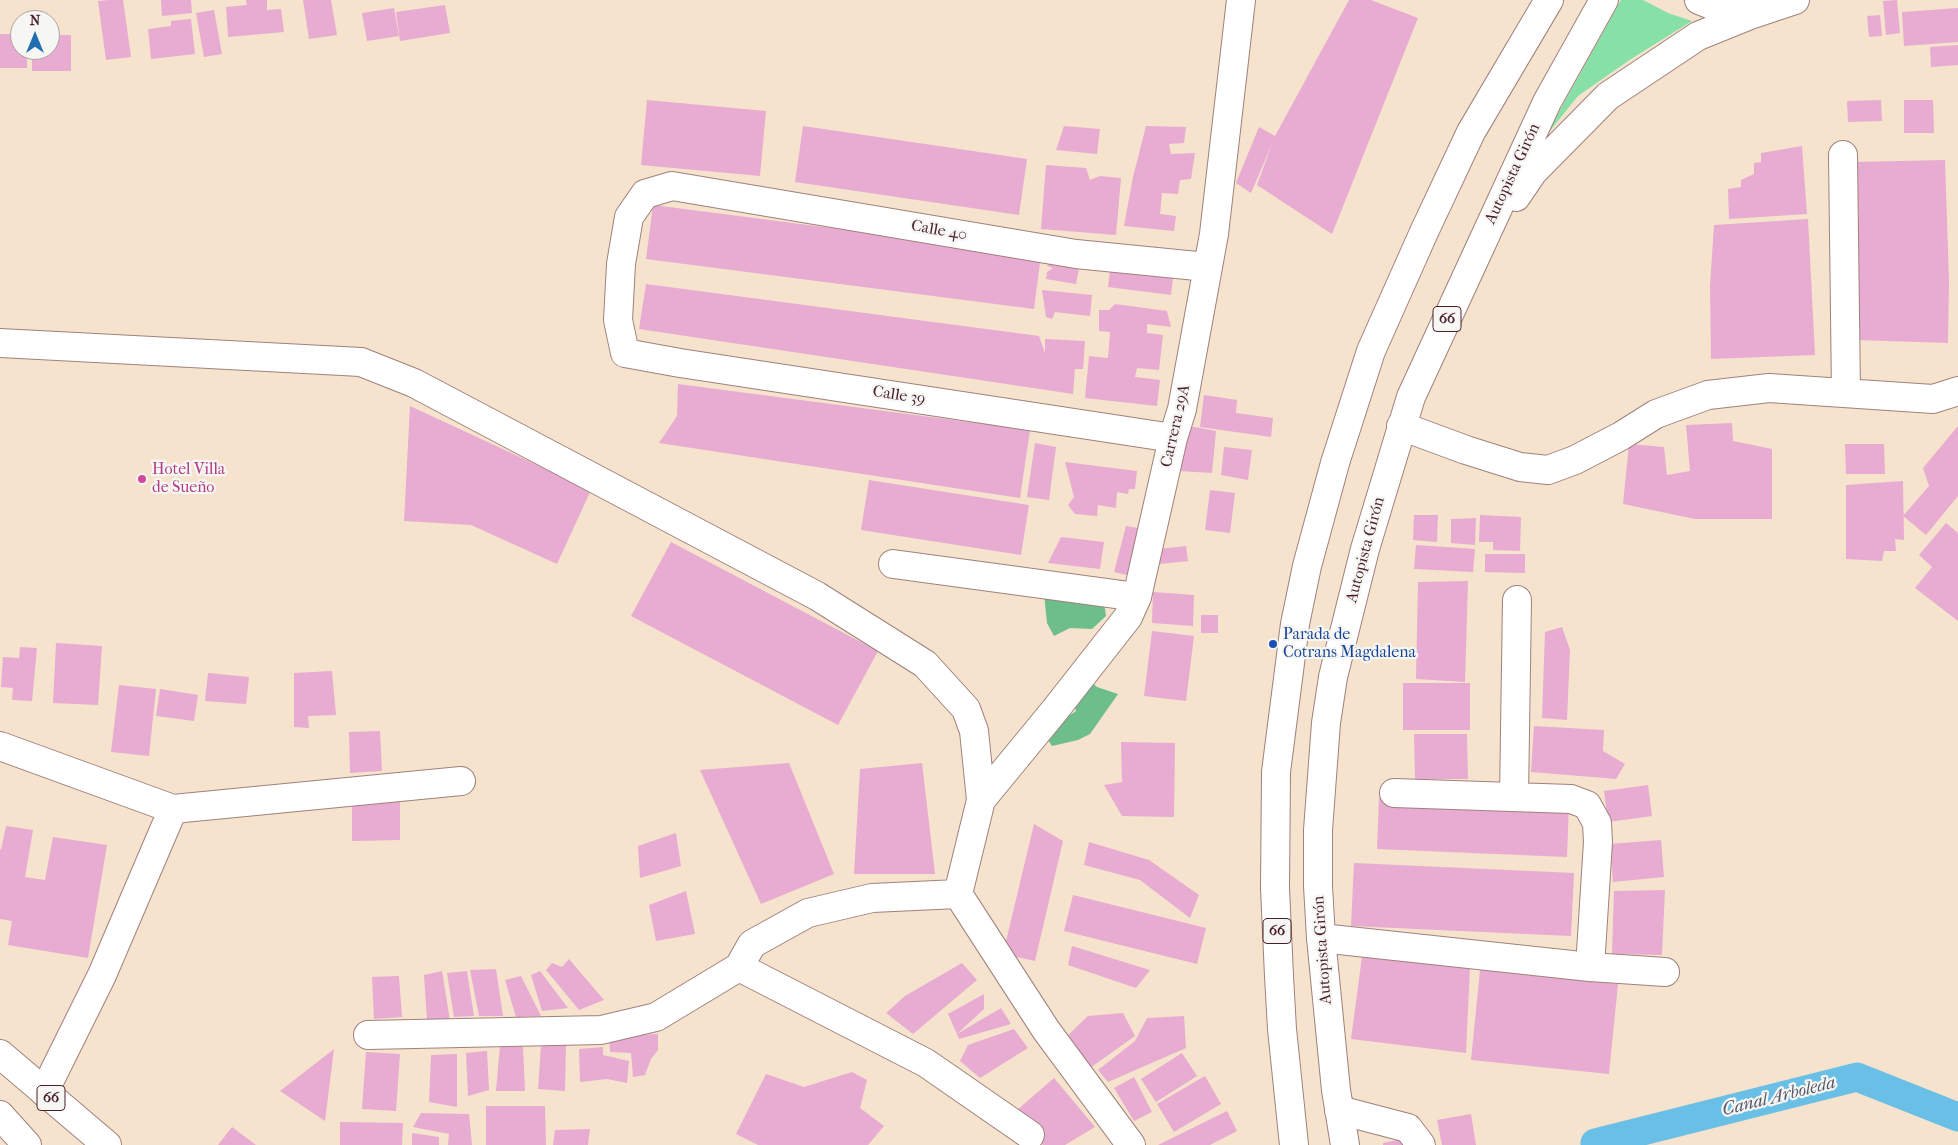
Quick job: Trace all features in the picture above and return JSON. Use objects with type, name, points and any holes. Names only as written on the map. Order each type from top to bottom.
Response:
[{"type":"main road","name":"Carrera 29A","points":[[981,800],[1128,618],[1137,597],[1173,438],[1182,409],[1214,234],[1241,0]]},
{"type":"main road","name":"66","points":[[1294,1145],[1282,1029],[1275,888],[1276,772],[1294,624],[1307,566],[1335,463],[1371,351],[1471,132],[1550,0]]},
{"type":"main road","name":"Autopista Girón","points":[[1345,1145],[1336,1090],[1321,938],[1318,830],[1326,723],[1333,677],[1365,549],[1411,397],[1547,102],[1604,0]]},
{"type":"main road","points":[[1699,0],[1709,4],[1733,6],[1750,0]]},
{"type":"main road","points":[[1474,261],[1533,172],[1608,96],[1698,36],[1750,15],[1795,0]]},
{"type":"main road","points":[[1843,155],[1846,393]]},
{"type":"main road","name":"Calle 40","points":[[625,353],[618,320],[621,264],[629,217],[645,194],[672,186],[1076,254],[1207,267]]},
{"type":"main road","points":[[0,343],[361,362],[414,383],[817,596],[925,664],[966,709],[974,731],[981,800],[958,894],[1046,1030],[1131,1145]]},
{"type":"main road","name":"Calle 39","points":[[625,353],[1173,438]]},
{"type":"main road","points":[[1401,426],[1466,450],[1520,467],[1548,470],[1575,460],[1621,436],[1656,414],[1708,395],[1769,388],[1933,399],[1958,391]]},
{"type":"main road","points":[[892,564],[1137,597]]},
{"type":"main road","points":[[1514,797],[1517,600]]},
{"type":"main road","points":[[0,746],[173,809],[461,781]]},
{"type":"main road","points":[[1394,793],[1571,799],[1587,805],[1597,823],[1598,842],[1590,967]]},
{"type":"main road","points":[[44,1092],[102,975],[173,809]]},
{"type":"main road","points":[[368,1035],[601,1030],[656,1017],[739,967],[752,944],[808,913],[872,898],[958,894]]},
{"type":"main road","points":[[1321,938],[1590,967],[1665,972]]},
{"type":"main road","points":[[739,967],[926,1063],[1030,1135]]},
{"type":"main road","name":"66","points":[[0,1054],[105,1144]]},
{"type":"main road","points":[[1339,1110],[1408,1128],[1422,1145]]},
{"type":"main road","points":[[0,1115],[27,1145]]},
{"type":"green space","points":[[1621,0],[1643,0],[1668,13],[1692,21],[1631,59],[1578,96],[1545,137]]},
{"type":"green space","points":[[1044,594],[1103,596],[1106,616],[1092,629],[1070,628],[1054,636],[1047,623]]},
{"type":"green space","points":[[1089,680],[1097,687],[1118,694],[1090,734],[1078,740],[1052,746],[1044,734],[1054,718],[1067,717],[1076,711],[1072,699]]},
{"type":"building","points":[[123,0],[131,57],[106,60],[98,1]]},
{"type":"building","points":[[161,0],[191,0],[192,13],[162,16]]},
{"type":"building","points":[[246,0],[267,0],[267,10],[281,9],[284,32],[228,37],[226,7],[247,5]]},
{"type":"building","points":[[303,0],[331,0],[337,35],[309,39]]},
{"type":"building","points":[[1349,0],[1371,0],[1418,18],[1332,234],[1257,185],[1272,144],[1251,193],[1236,183],[1259,127],[1275,136]]},
{"type":"building","points":[[1897,0],[1900,33],[1886,35],[1883,1]]},
{"type":"building","points":[[445,5],[450,33],[400,41],[396,12]]},
{"type":"building","points":[[394,8],[399,36],[367,41],[362,13]]},
{"type":"building","points":[[1958,8],[1958,42],[1904,46],[1902,12]]},
{"type":"building","points":[[214,10],[222,54],[204,57],[196,13]]},
{"type":"building","points":[[1880,15],[1882,36],[1869,37],[1867,16]]},
{"type":"building","points":[[191,19],[195,54],[151,59],[148,29],[171,26],[171,21]]},
{"type":"building","points":[[0,34],[10,34],[10,60],[27,60],[27,68],[0,68]]},
{"type":"building","points":[[60,35],[71,35],[71,71],[32,71],[32,60],[60,60]]},
{"type":"building","points":[[1958,45],[1958,65],[1931,67],[1930,47]]},
{"type":"building","points":[[647,100],[766,111],[760,176],[641,165]]},
{"type":"building","points":[[1881,100],[1882,121],[1848,122],[1847,101]]},
{"type":"building","points":[[1904,100],[1933,100],[1934,133],[1904,133]]},
{"type":"building","points":[[803,126],[1027,159],[1019,215],[795,182]]},
{"type":"building","points":[[1064,126],[1100,129],[1097,154],[1056,150]]},
{"type":"building","points":[[1146,126],[1186,127],[1184,143],[1169,144],[1171,154],[1195,153],[1191,179],[1180,180],[1178,194],[1162,193],[1160,214],[1176,216],[1174,231],[1124,226],[1133,177]]},
{"type":"building","points":[[1802,146],[1807,214],[1729,219],[1728,189],[1741,187],[1741,180],[1754,174],[1754,163],[1761,162],[1761,153]]},
{"type":"building","points":[[1945,160],[1949,280],[1948,343],[1856,340],[1855,280],[1859,210],[1853,210],[1853,162]]},
{"type":"building","points":[[1046,165],[1086,168],[1090,180],[1100,176],[1121,178],[1116,235],[1041,229]]},
{"type":"building","points":[[653,205],[1041,255],[1034,309],[646,259]]},
{"type":"building","points":[[1808,219],[1815,355],[1711,359],[1710,286],[1714,225]]},
{"type":"building","points":[[1051,258],[1080,263],[1076,284],[1046,279],[1047,272],[1053,268],[1047,266]]},
{"type":"building","points":[[1110,270],[1173,278],[1171,295],[1108,287]]},
{"type":"building","points":[[646,284],[1039,336],[1045,353],[1045,339],[1085,341],[1083,369],[1075,369],[1073,394],[639,329]]},
{"type":"building","points":[[1042,290],[1092,295],[1090,316],[1055,312],[1052,319],[1046,317]]},
{"type":"building","points":[[1115,304],[1167,311],[1171,327],[1147,324],[1147,333],[1163,335],[1159,370],[1137,368],[1135,377],[1160,380],[1157,406],[1085,398],[1089,356],[1108,358],[1110,332],[1099,331],[1099,310],[1109,310]]},
{"type":"building","points":[[678,384],[1030,430],[1020,498],[659,443],[677,416]]},
{"type":"building","points":[[1204,395],[1237,400],[1236,413],[1273,418],[1271,437],[1200,427]]},
{"type":"building","points":[[410,406],[591,490],[557,564],[471,525],[404,521]]},
{"type":"building","points":[[1732,423],[1733,441],[1772,449],[1772,519],[1695,519],[1623,504],[1629,444],[1664,447],[1667,475],[1690,471],[1686,425]]},
{"type":"building","points":[[1184,425],[1216,431],[1212,473],[1179,471]]},
{"type":"building","points":[[1958,426],[1958,496],[1926,535],[1903,516],[1929,486],[1923,468]]},
{"type":"building","points":[[1035,443],[1056,447],[1049,500],[1027,497]]},
{"type":"building","points":[[1845,444],[1884,444],[1885,474],[1846,474]]},
{"type":"building","points":[[1224,447],[1252,450],[1248,480],[1221,475]]},
{"type":"building","points":[[1065,462],[1137,471],[1135,489],[1129,489],[1128,494],[1117,492],[1116,508],[1098,505],[1097,516],[1075,514],[1068,505],[1074,497]]},
{"type":"building","points":[[869,480],[1029,505],[1021,555],[861,530]]},
{"type":"building","points":[[1903,481],[1904,540],[1895,539],[1896,551],[1884,551],[1882,561],[1846,559],[1846,485]]},
{"type":"building","points":[[1210,490],[1235,493],[1230,533],[1205,530]]},
{"type":"building","points":[[1414,515],[1438,515],[1437,542],[1413,540]]},
{"type":"building","points":[[1480,515],[1521,517],[1520,551],[1493,550],[1493,542],[1479,542]]},
{"type":"building","points":[[1476,518],[1475,545],[1451,543],[1451,519]]},
{"type":"building","points":[[1946,523],[1958,533],[1958,621],[1915,588],[1932,567],[1919,555]]},
{"type":"building","points":[[1126,526],[1138,528],[1127,575],[1114,572]]},
{"type":"building","points":[[1061,537],[1104,542],[1100,569],[1048,563]]},
{"type":"building","points":[[671,542],[878,651],[838,725],[631,616]]},
{"type":"building","points":[[1416,545],[1475,549],[1473,572],[1414,569]]},
{"type":"building","points":[[1186,546],[1188,561],[1151,565],[1149,550]]},
{"type":"building","points":[[1485,554],[1525,554],[1525,573],[1485,572]]},
{"type":"building","points":[[1468,581],[1465,682],[1416,679],[1418,582]]},
{"type":"building","points":[[1153,592],[1194,595],[1193,626],[1152,623]]},
{"type":"building","points":[[1201,615],[1218,615],[1218,633],[1201,633]]},
{"type":"building","points":[[1562,627],[1570,650],[1567,720],[1542,718],[1545,632]]},
{"type":"building","points":[[1152,631],[1194,636],[1186,701],[1144,696]]},
{"type":"building","points":[[56,643],[102,646],[98,705],[53,703]]},
{"type":"building","points":[[20,647],[37,648],[32,701],[12,700],[13,688],[1,687],[3,657],[19,658]]},
{"type":"building","points":[[332,671],[336,715],[308,716],[309,728],[294,727],[294,673]]},
{"type":"building","points":[[208,673],[249,677],[246,704],[205,701]]},
{"type":"building","points":[[1403,683],[1470,683],[1470,730],[1403,730]]},
{"type":"building","points":[[119,685],[156,689],[149,756],[111,752]]},
{"type":"building","points":[[160,689],[198,695],[194,721],[156,716]]},
{"type":"building","points":[[1534,726],[1604,730],[1603,751],[1625,764],[1616,779],[1531,772]]},
{"type":"building","points":[[380,731],[382,771],[350,773],[349,732]]},
{"type":"building","points":[[1414,734],[1467,734],[1468,779],[1415,779]]},
{"type":"building","points":[[1121,742],[1175,743],[1174,817],[1122,816],[1104,785],[1122,782]]},
{"type":"building","points":[[789,763],[834,874],[761,904],[700,770]]},
{"type":"building","points":[[922,763],[935,874],[854,874],[860,769]]},
{"type":"building","points":[[1648,785],[1652,816],[1608,822],[1604,791]]},
{"type":"building","points":[[1379,797],[1569,804],[1567,857],[1377,849]]},
{"type":"building","points":[[400,801],[400,840],[352,841],[352,802]]},
{"type":"building","points":[[1034,824],[1063,841],[1035,961],[1003,954]]},
{"type":"building","points":[[6,826],[33,830],[25,877],[45,880],[53,837],[107,845],[88,958],[8,945],[12,921],[0,919],[0,849]]},
{"type":"building","points":[[676,833],[681,866],[640,878],[638,846]]},
{"type":"building","points":[[1661,840],[1664,877],[1613,882],[1610,844]]},
{"type":"building","points":[[1089,842],[1149,860],[1199,895],[1190,918],[1140,880],[1084,865]]},
{"type":"building","points":[[1354,863],[1574,873],[1571,936],[1351,926]]},
{"type":"building","points":[[1665,890],[1662,955],[1612,954],[1614,891]]},
{"type":"building","points":[[686,891],[695,934],[656,941],[649,905]]},
{"type":"building","points":[[1073,895],[1206,928],[1197,964],[1064,931]]},
{"type":"building","points":[[1072,946],[1150,970],[1136,988],[1068,965]]},
{"type":"building","points":[[1363,949],[1470,967],[1466,1053],[1351,1039]]},
{"type":"building","points":[[569,959],[604,1000],[579,1010],[546,970],[552,963],[562,967]]},
{"type":"building","points":[[962,963],[977,980],[913,1034],[886,1013],[905,996]]},
{"type":"building","points":[[496,969],[503,1016],[479,1016],[470,970]]},
{"type":"building","points":[[1480,970],[1618,984],[1609,1074],[1471,1060]]},
{"type":"building","points":[[442,971],[450,1021],[427,1021],[424,975]]},
{"type":"building","points":[[467,971],[474,1016],[454,1017],[447,973]]},
{"type":"building","points":[[540,971],[568,1008],[542,1011],[531,975]]},
{"type":"building","points":[[399,976],[402,1017],[374,1019],[372,977]]},
{"type":"building","points":[[521,976],[541,1016],[516,1017],[505,980]]},
{"type":"building","points":[[984,994],[984,1009],[957,1034],[948,1014]]},
{"type":"building","points":[[1001,1008],[1011,1024],[959,1039],[957,1034]]},
{"type":"building","points":[[1123,1013],[1135,1036],[1090,1068],[1064,1039],[1088,1016]]},
{"type":"building","points":[[1184,1016],[1186,1048],[1108,1082],[1098,1070],[1135,1041],[1147,1018]]},
{"type":"building","points":[[1014,1029],[1028,1048],[980,1078],[960,1061],[968,1045]]},
{"type":"building","points":[[658,1034],[658,1050],[651,1059],[645,1075],[633,1077],[631,1053],[610,1052],[609,1036]]},
{"type":"building","points":[[566,1044],[565,1091],[538,1089],[541,1045]]},
{"type":"building","points":[[500,1045],[523,1047],[525,1091],[496,1091]]},
{"type":"building","points":[[603,1047],[603,1055],[629,1061],[627,1083],[607,1079],[580,1082],[579,1049]]},
{"type":"building","points":[[334,1049],[325,1121],[280,1091]]},
{"type":"building","points":[[487,1051],[489,1090],[468,1096],[466,1053]]},
{"type":"building","points":[[366,1052],[400,1054],[396,1111],[362,1109]]},
{"type":"building","points":[[1182,1053],[1197,1076],[1156,1102],[1141,1079]]},
{"type":"building","points":[[457,1054],[457,1107],[429,1102],[431,1055]]},
{"type":"building","points":[[852,1072],[867,1080],[860,1108],[884,1126],[868,1145],[758,1145],[736,1134],[766,1074],[804,1087]]},
{"type":"building","points":[[1205,1076],[1221,1104],[1174,1132],[1157,1104]]},
{"type":"building","points":[[1134,1077],[1152,1112],[1134,1121],[1114,1088]]},
{"type":"building","points":[[1054,1078],[1095,1127],[1065,1145],[1043,1145],[1017,1110]]},
{"type":"building","points":[[486,1106],[545,1106],[546,1145],[486,1145]]},
{"type":"building","points":[[1227,1111],[1237,1131],[1210,1145],[1158,1145]]},
{"type":"building","points":[[421,1113],[469,1114],[472,1145],[448,1145],[449,1134],[413,1127]]},
{"type":"building","points":[[1471,1114],[1476,1145],[1442,1145],[1437,1120]]},
{"type":"building","points":[[340,1122],[403,1123],[402,1145],[340,1145]]},
{"type":"building","points":[[232,1127],[256,1145],[218,1145]]},
{"type":"building","points":[[590,1129],[588,1145],[553,1145],[555,1130]]},
{"type":"building","points":[[412,1133],[439,1137],[439,1145],[412,1145]]},
{"type":"building","points":[[1411,1137],[1413,1145],[1383,1145],[1383,1143]]},
{"type":"waterway","name":"Canal Arboleda","points":[[1595,1143],[1857,1077],[1958,1117]]},
{"type":"place","name":"Hotel Villa de Sueño","points":[[142,479]]},
{"type":"place","name":"Parada de Cotrans Magdalena","points":[[1273,644]]}]
